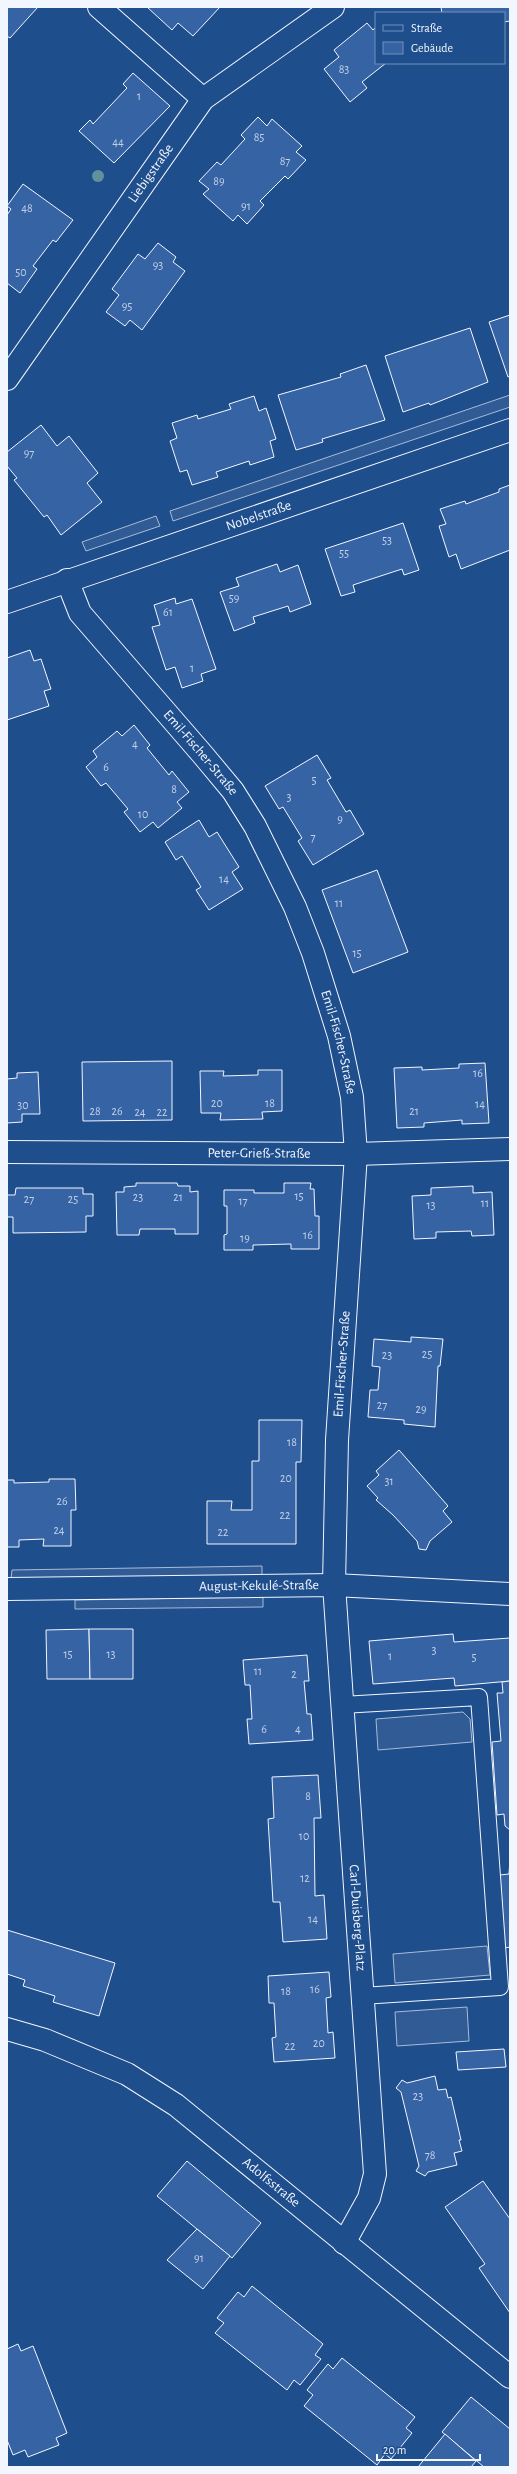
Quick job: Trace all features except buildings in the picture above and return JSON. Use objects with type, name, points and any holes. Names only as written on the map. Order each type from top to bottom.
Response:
[{"type":"street","points":[[99,7],[203,99]]},
{"type":"street","name":"Liebigstraße","points":[[7,379],[203,99],[333,7]]},
{"type":"street","name":"Nobelstraße","points":[[7,602],[67,580],[510,430]]},
{"type":"street","name":"Emil-Fischer-Straße","points":[[67,580],[80,613],[233,791],[255,826],[295,907],[328,999],[339,1036],[352,1097],[356,1154],[337,1440],[334,1585]]},
{"type":"street","name":"Peter-Grieß-Straße","points":[[7,1152],[356,1154],[510,1148]]},
{"type":"street","name":"August-Kekulé-Straße","points":[[7,1588],[334,1585],[510,1594]]},
{"type":"street","name":"Carl-Duisberg-Platz","points":[[334,1585],[375,2174],[370,2198],[344,2243]]},
{"type":"street","name":"Adolfsstraße","points":[[7,2029],[45,2040],[127,2074],[176,2105],[510,2377]]},
{"type":"lane","points":[[342,1705],[479,1697],[500,1987],[362,1996]]},
{"type":"shaded area","points":[[510,395],[510,407],[173,521],[170,511]]},
{"type":"shaded area","points":[[156,516],[160,526],[86,551],[82,542]]},
{"type":"shaded area","points":[[262,1566],[262,1576],[11,1579],[12,1570]]},
{"type":"shaded area","points":[[263,1597],[263,1607],[75,1609],[75,1600]]},
{"type":"shaded area","points":[[463,1712],[470,1719],[472,1742],[378,1750],[376,1719]]},
{"type":"shaded area","points":[[487,1946],[490,1975],[395,1983],[393,1954]]},
{"type":"shaded area","points":[[467,2007],[469,2041],[397,2046],[395,2012]]}]
